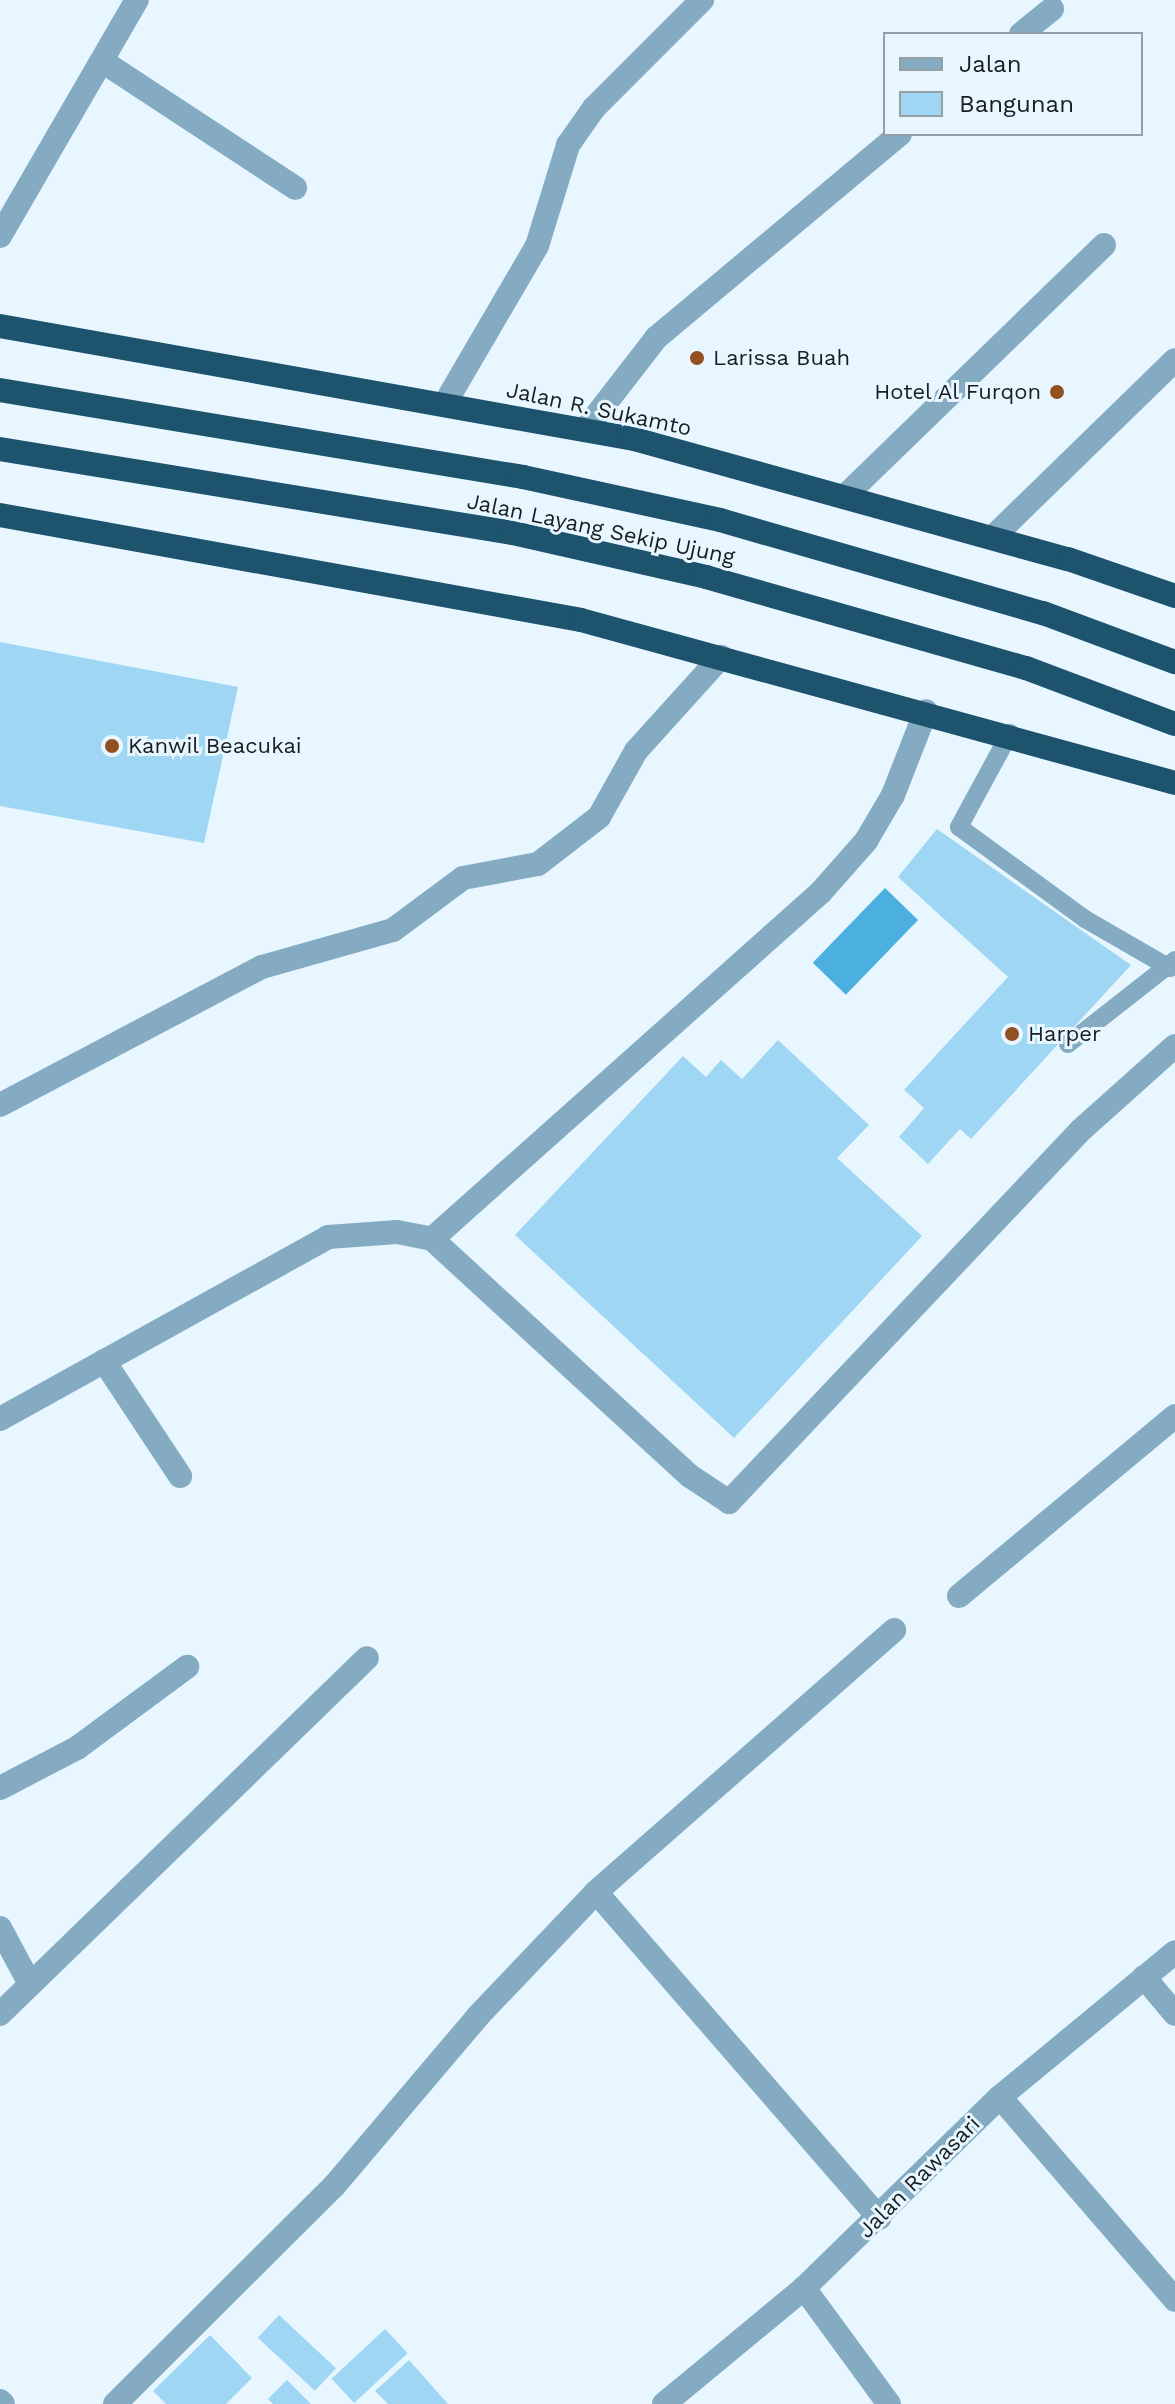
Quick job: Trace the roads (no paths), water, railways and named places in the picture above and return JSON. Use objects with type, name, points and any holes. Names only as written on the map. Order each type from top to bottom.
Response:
[{"type":"highway","name":"Jalan R. Sukamto","points":[[0,326],[585,430],[992,538],[1175,596]]},
{"type":"highway","name":"Jalan Layang Sekip Ujung","points":[[0,390],[523,477],[720,520],[1043,613],[1175,662]]},
{"type":"highway","name":"Jalan Layang Sekip Ujung","points":[[0,449],[513,533],[706,577],[1026,668],[1175,724]]},
{"type":"highway","points":[[0,515],[581,620],[1010,733],[1175,783]]},
{"type":"street","points":[[0,236],[137,0]]},
{"type":"street","points":[[444,405],[531,259],[568,145],[594,108],[702,0]]},
{"type":"street","points":[[1023,32],[1052,9]]},
{"type":"street","points":[[102,61],[295,188]]},
{"type":"street","points":[[585,430],[656,338],[898,136]]},
{"type":"street","points":[[844,497],[1104,245]]},
{"type":"street","points":[[992,538],[1175,360]]},
{"type":"street","points":[[0,1105],[262,967],[393,930],[463,878],[538,864],[599,817],[636,751],[721,657]]},
{"type":"street","points":[[432,1239],[821,892],[866,841],[893,795],[926,711]]},
{"type":"street","points":[[0,1419],[328,1237],[375,1231],[432,1239],[690,1476],[729,1502],[1081,1130],[1175,1046]]},
{"type":"street","points":[[104,1361],[180,1476]]},
{"type":"street","points":[[959,1596],[1175,1416]]},
{"type":"street","points":[[115,2404],[334,2186],[478,2016],[596,1892],[894,1630]]},
{"type":"street","points":[[0,2014],[367,1658]]},
{"type":"street","points":[[0,1788],[77,1748],[187,1667]]},
{"type":"street","points":[[596,1892],[879,2218]]},
{"type":"street","points":[[0,1928],[30,1984]]},
{"type":"street","name":"Jalan Rawasari","points":[[664,2404],[804,2288],[1000,2097],[1175,1952]]},
{"type":"street","points":[[1144,1977],[1175,2014]]},
{"type":"street","points":[[1000,2097],[1175,2300]]},
{"type":"street","points":[[804,2288],[889,2404]]},
{"type":"lane","points":[[1010,733],[959,827],[1085,919],[1173,964],[1068,1044]]},
{"type":"water","points":[[885,888],[918,920],[846,995],[813,963]]},
{"type":"place","name":"Larissa Buah","points":[[697,358]]},
{"type":"place","name":"Hotel Al Furqon","points":[[1057,392]]},
{"type":"place","name":"Kanwil Beacukai","points":[[112,746]]},
{"type":"place","name":"Harper","points":[[1012,1034]]}]
